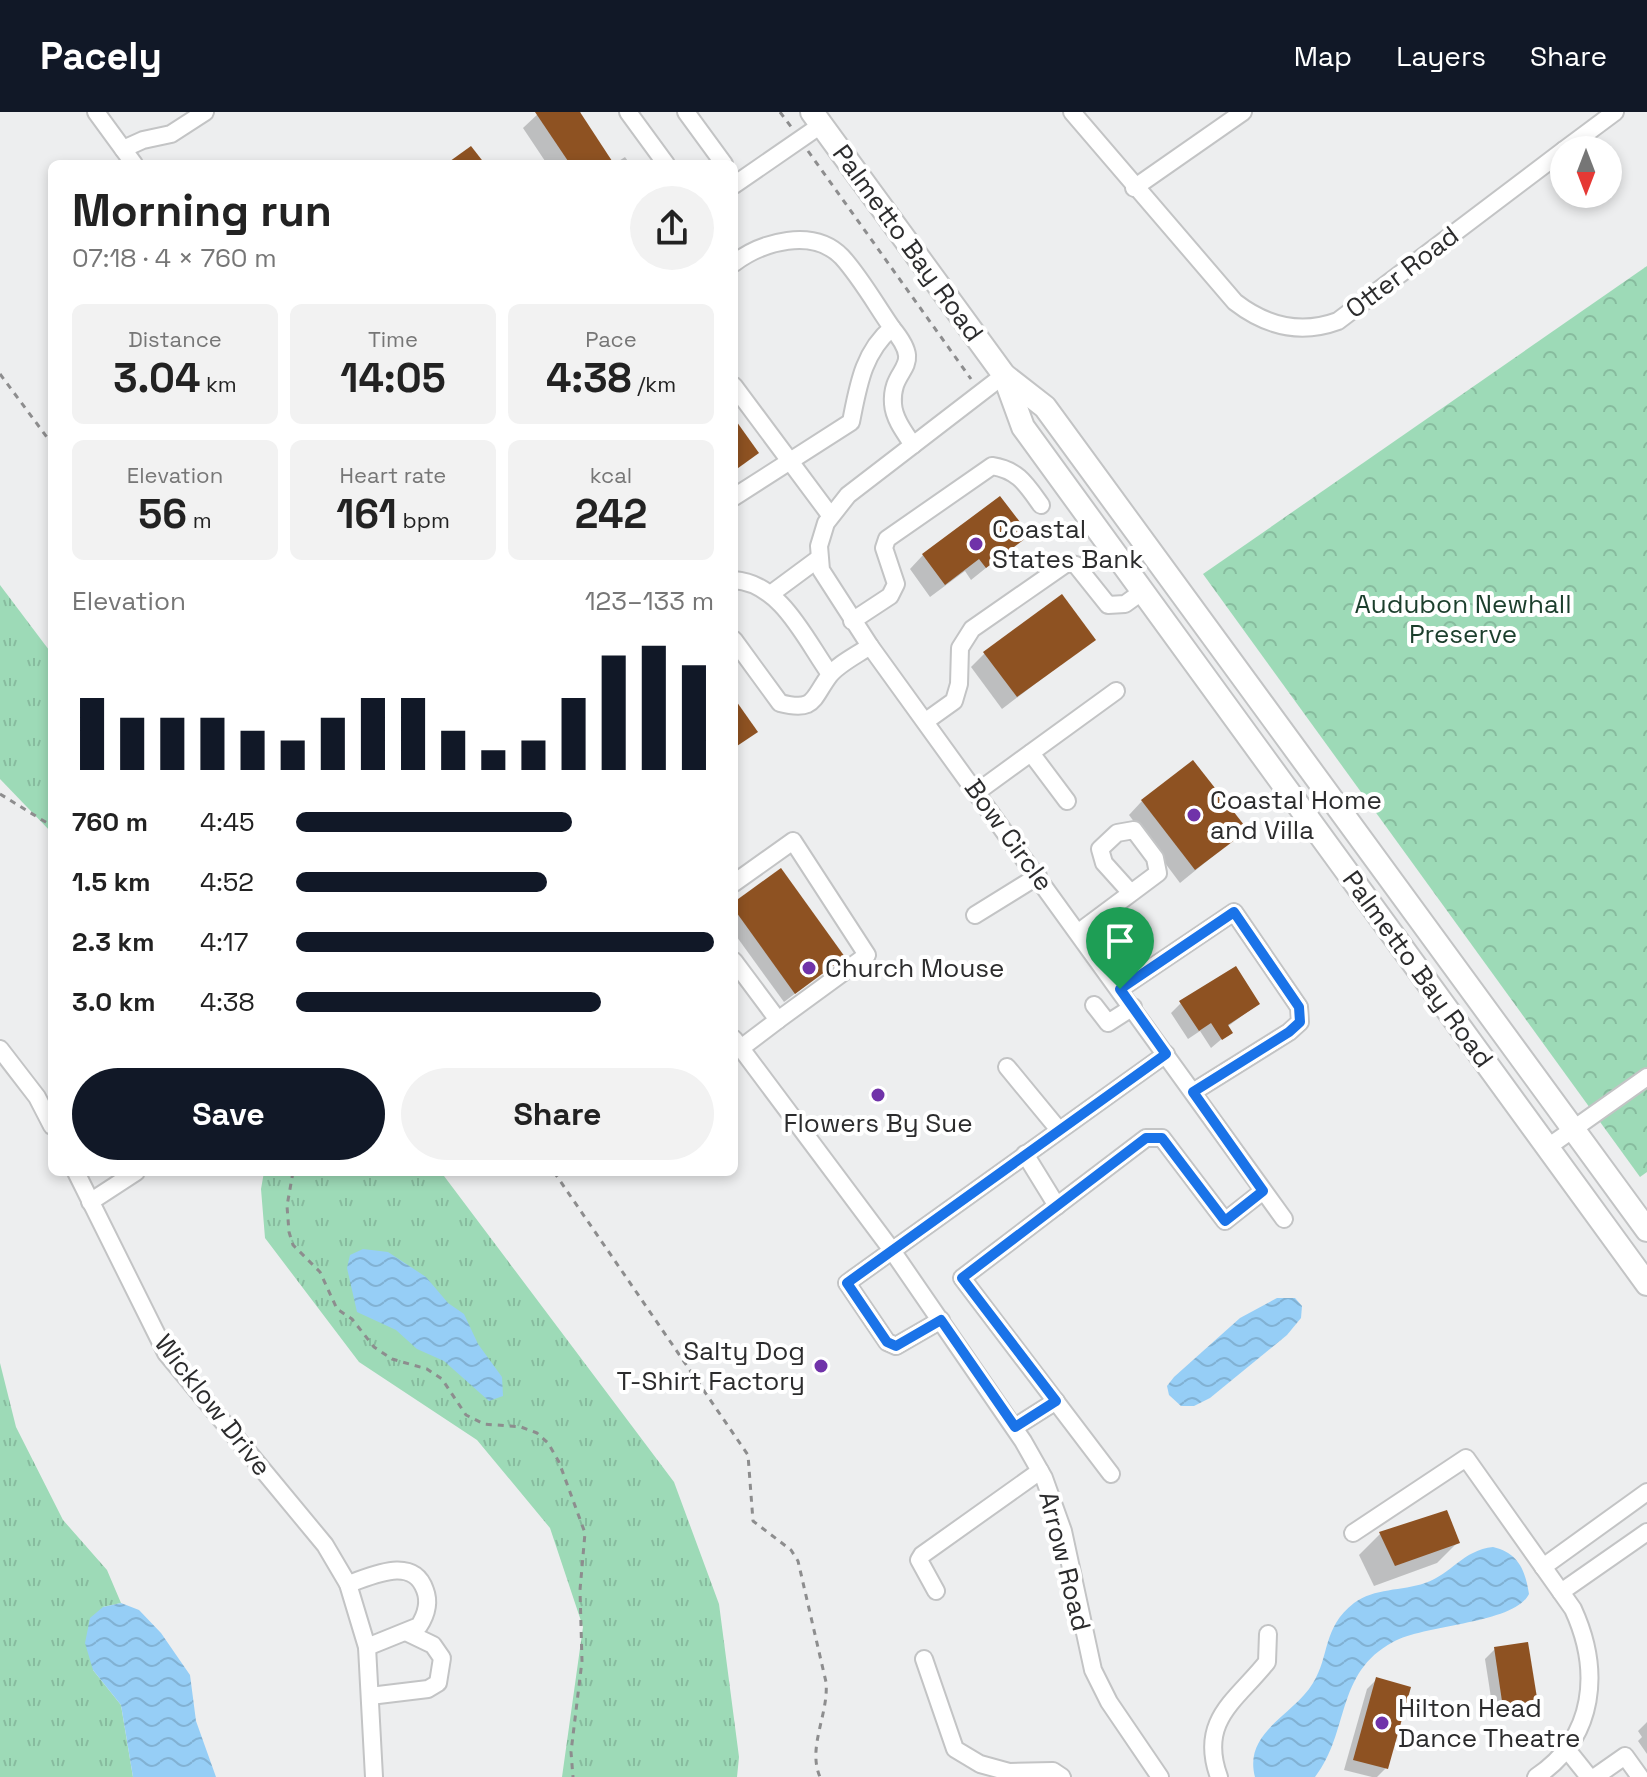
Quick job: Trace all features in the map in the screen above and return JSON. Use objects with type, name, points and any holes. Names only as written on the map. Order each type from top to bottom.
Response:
[{"type":"highway","name":"Palmetto Bay Road","points":[[817,118],[1004,375],[1023,427],[1647,1284]]},
{"type":"highway","name":"Palmetto Bay Road","points":[[1004,375],[1045,407],[1647,1230]]},
{"type":"street","points":[[96,112],[131,160]]},
{"type":"street","points":[[123,149],[143,140],[171,134],[205,112]]},
{"type":"street","points":[[628,112],[663,160]]},
{"type":"street","points":[[686,112],[721,160]]},
{"type":"street","name":"Otter Road","points":[[1072,112],[1134,188],[1235,302],[1255,318],[1278,326],[1317,329],[1338,321],[1550,161]]},
{"type":"street","points":[[1134,188],[1243,112]]},
{"type":"street","name":"Otter Road","points":[[1583,136],[1615,112]]},
{"type":"street","points":[[738,180],[817,118]]},
{"type":"street","points":[[738,258],[755,248],[793,240],[821,244],[840,256],[907,346],[909,356],[896,383],[893,407],[913,445]]},
{"type":"street","points":[[738,494],[851,422],[864,366],[880,338],[892,328]]},
{"type":"street","points":[[772,593],[818,559],[821,536],[830,515],[848,495],[1004,375]]},
{"type":"street","points":[[738,391],[830,515]]},
{"type":"street","points":[[852,621],[890,596],[896,584],[884,548],[887,539],[992,466],[1010,469],[1020,475],[1041,505]]},
{"type":"street","name":"Bow Circle","points":[[818,559],[826,583],[852,621],[1284,1219]]},
{"type":"street","points":[[926,721],[954,701],[959,684],[960,648],[972,629],[1067,563],[1076,565],[1108,605],[1125,604],[1143,591]]},
{"type":"street","points":[[738,580],[751,581],[772,593],[830,674]]},
{"type":"street","points":[[738,645],[780,703],[805,705],[817,698],[830,674],[870,646]]},
{"type":"street","points":[[977,792],[1116,691]]},
{"type":"street","points":[[1031,753],[1067,801]]},
{"type":"street","points":[[738,880],[793,841],[867,955],[778,1020],[738,1043]]},
{"type":"street","points":[[975,915],[1038,876]]},
{"type":"street","points":[[1079,932],[1131,893]]},
{"type":"street","points":[[1120,989],[1234,912],[1299,1007],[1300,1022],[1193,1092]]},
{"type":"street","points":[[738,966],[778,1020]]},
{"type":"street","points":[[1094,1005],[1108,1023],[1133,1007]]},
{"type":"street","name":"Arrow Road","points":[[738,1045],[891,1249],[1015,1427],[1040,1471],[1063,1531],[1093,1670],[1109,1702],[1160,1777]]},
{"type":"street","points":[[0,1049],[37,1097],[48,1118]]},
{"type":"street","points":[[941,1320],[896,1346],[887,1342],[847,1283],[1166,1054]]},
{"type":"street","points":[[1007,1067],[1059,1130]]},
{"type":"street","points":[[1548,1147],[1647,1077]]},
{"type":"street","points":[[1111,1474],[962,1278],[1146,1138],[1162,1138],[1225,1221],[1263,1191]]},
{"type":"street","points":[[1025,1154],[1057,1206]]},
{"type":"street","name":"Wicklow Drive","points":[[78,1176],[166,1353],[325,1545],[348,1584],[367,1647],[374,1777]]},
{"type":"street","points":[[90,1202],[130,1176]]},
{"type":"street","points":[[1015,1427],[1056,1401]]},
{"type":"street","points":[[1353,1533],[1466,1458],[1561,1592],[1586,1636],[1592,1667],[1584,1715],[1565,1747],[1536,1777]]},
{"type":"street","points":[[936,1591],[919,1560],[922,1555],[1040,1471]]},
{"type":"street","points":[[1543,1567],[1647,1492]]},
{"type":"street","points":[[1561,1592],[1647,1532]]},
{"type":"street","points":[[348,1584],[389,1571],[404,1570],[420,1580],[426,1592],[426,1610],[419,1626],[367,1647]]},
{"type":"street","points":[[370,1696],[428,1689],[438,1683],[442,1658],[433,1645],[408,1633]]},
{"type":"street","points":[[1217,1777],[1213,1754],[1215,1730],[1239,1690],[1267,1662],[1268,1634]]},
{"type":"street","points":[[924,1659],[955,1749],[980,1764],[1009,1772],[1053,1771],[1062,1777]]},
{"type":"street","points":[[1565,1747],[1592,1777],[1625,1756],[1640,1777]]},
{"type":"path","points":[[0,374],[48,439]]},
{"type":"path","points":[[0,794],[48,824]]},
{"type":"path","points":[[292,1176],[287,1206],[293,1245],[320,1272],[337,1309],[352,1319],[374,1347],[392,1359],[427,1369],[442,1379],[466,1415],[484,1424],[521,1427],[537,1433],[559,1462],[585,1533],[580,1590],[582,1661],[571,1752],[573,1777]]},
{"type":"path","points":[[557,1176],[748,1455],[752,1467],[749,1508],[753,1521],[791,1550],[798,1561],[827,1691],[814,1757],[820,1777]]},
{"type":"green space","name":"Audubon Newhall Preserve","points":[[1647,266],[1647,1172],[1640,1177],[1203,574]]},
{"type":"green space","points":[[0,585],[48,649],[48,829],[0,779]]},
{"type":"green space","points":[[263,1176],[444,1176],[674,1482],[719,1604],[739,1757],[737,1777],[562,1777],[583,1627],[550,1528],[477,1440],[359,1362],[265,1238],[261,1189]]},
{"type":"green space","points":[[0,1363],[16,1427],[63,1520],[107,1570],[121,1603],[103,1607],[93,1670],[121,1705],[133,1777],[0,1777]]},
{"type":"water","points":[[363,1249],[388,1252],[426,1277],[448,1303],[464,1314],[478,1344],[502,1377],[503,1396],[489,1401],[444,1361],[417,1349],[396,1330],[357,1312],[347,1268],[350,1255]]},
{"type":"water","points":[[1277,1298],[1295,1298],[1302,1306],[1301,1318],[1287,1335],[1210,1398],[1194,1406],[1181,1406],[1169,1395],[1167,1386],[1174,1377],[1240,1318]]},
{"type":"water","points":[[1493,1547],[1509,1553],[1519,1563],[1529,1594],[1520,1604],[1488,1618],[1426,1631],[1393,1642],[1374,1655],[1361,1670],[1345,1704],[1326,1760],[1315,1777],[1255,1777],[1253,1761],[1256,1748],[1272,1725],[1313,1683],[1336,1622],[1354,1603],[1379,1592],[1425,1583],[1465,1557]]},
{"type":"water","points":[[121,1603],[139,1610],[161,1633],[190,1675],[196,1721],[216,1777],[133,1777],[121,1705],[93,1670],[85,1643],[90,1618],[103,1607]]},
{"type":"building","points":[[535,112],[580,112],[611,160],[567,160]]},
{"type":"building","points":[[471,146],[482,160],[452,160]]},
{"type":"building","points":[[738,424],[759,453],[738,468]]},
{"type":"building","name":"Coastal States Bank","points":[[1000,496],[1030,535],[986,568],[979,559],[945,585],[922,554]]},
{"type":"building","points":[[1062,594],[1096,640],[1017,697],[983,652]]},
{"type":"building","points":[[738,704],[758,732],[738,745]]},
{"type":"building","name":"Coastal Home and Villa","points":[[1193,760],[1248,830],[1195,870],[1141,800]]},
{"type":"building","points":[[781,868],[845,957],[795,994],[738,915],[738,899]]},
{"type":"building","points":[[1236,966],[1260,1004],[1228,1025],[1233,1033],[1222,1040],[1211,1023],[1199,1031],[1179,1001]]},
{"type":"building","points":[[1447,1510],[1460,1543],[1395,1566],[1379,1532]]},
{"type":"building","points":[[1528,1642],[1538,1704],[1503,1708],[1494,1647]]},
{"type":"building","name":"Hilton Head Dance Theatre","points":[[1376,1677],[1411,1687],[1388,1769],[1353,1760]]},
{"type":"place","name":"Coastal States Bank","points":[[976,544]]},
{"type":"place","name":"Coastal Home and Villa","points":[[1194,815]]},
{"type":"place","name":"Church Mouse","points":[[809,968]]},
{"type":"place","name":"Flowers By Sue","points":[[878,1095]]},
{"type":"place","name":"Salty Dog T-Shirt Factory","points":[[821,1366]]},
{"type":"place","name":"Hilton Head Dance Theatre","points":[[1382,1723]]},
{"type":"route","points":[[1234,912],[1299,1007],[1300,1022],[1193,1092],[1263,1191],[1225,1221],[1162,1138],[1146,1138],[962,1278],[1056,1401],[1015,1427],[941,1320],[896,1346],[887,1342],[847,1283],[1166,1054],[1120,989],[1234,912]]}]
